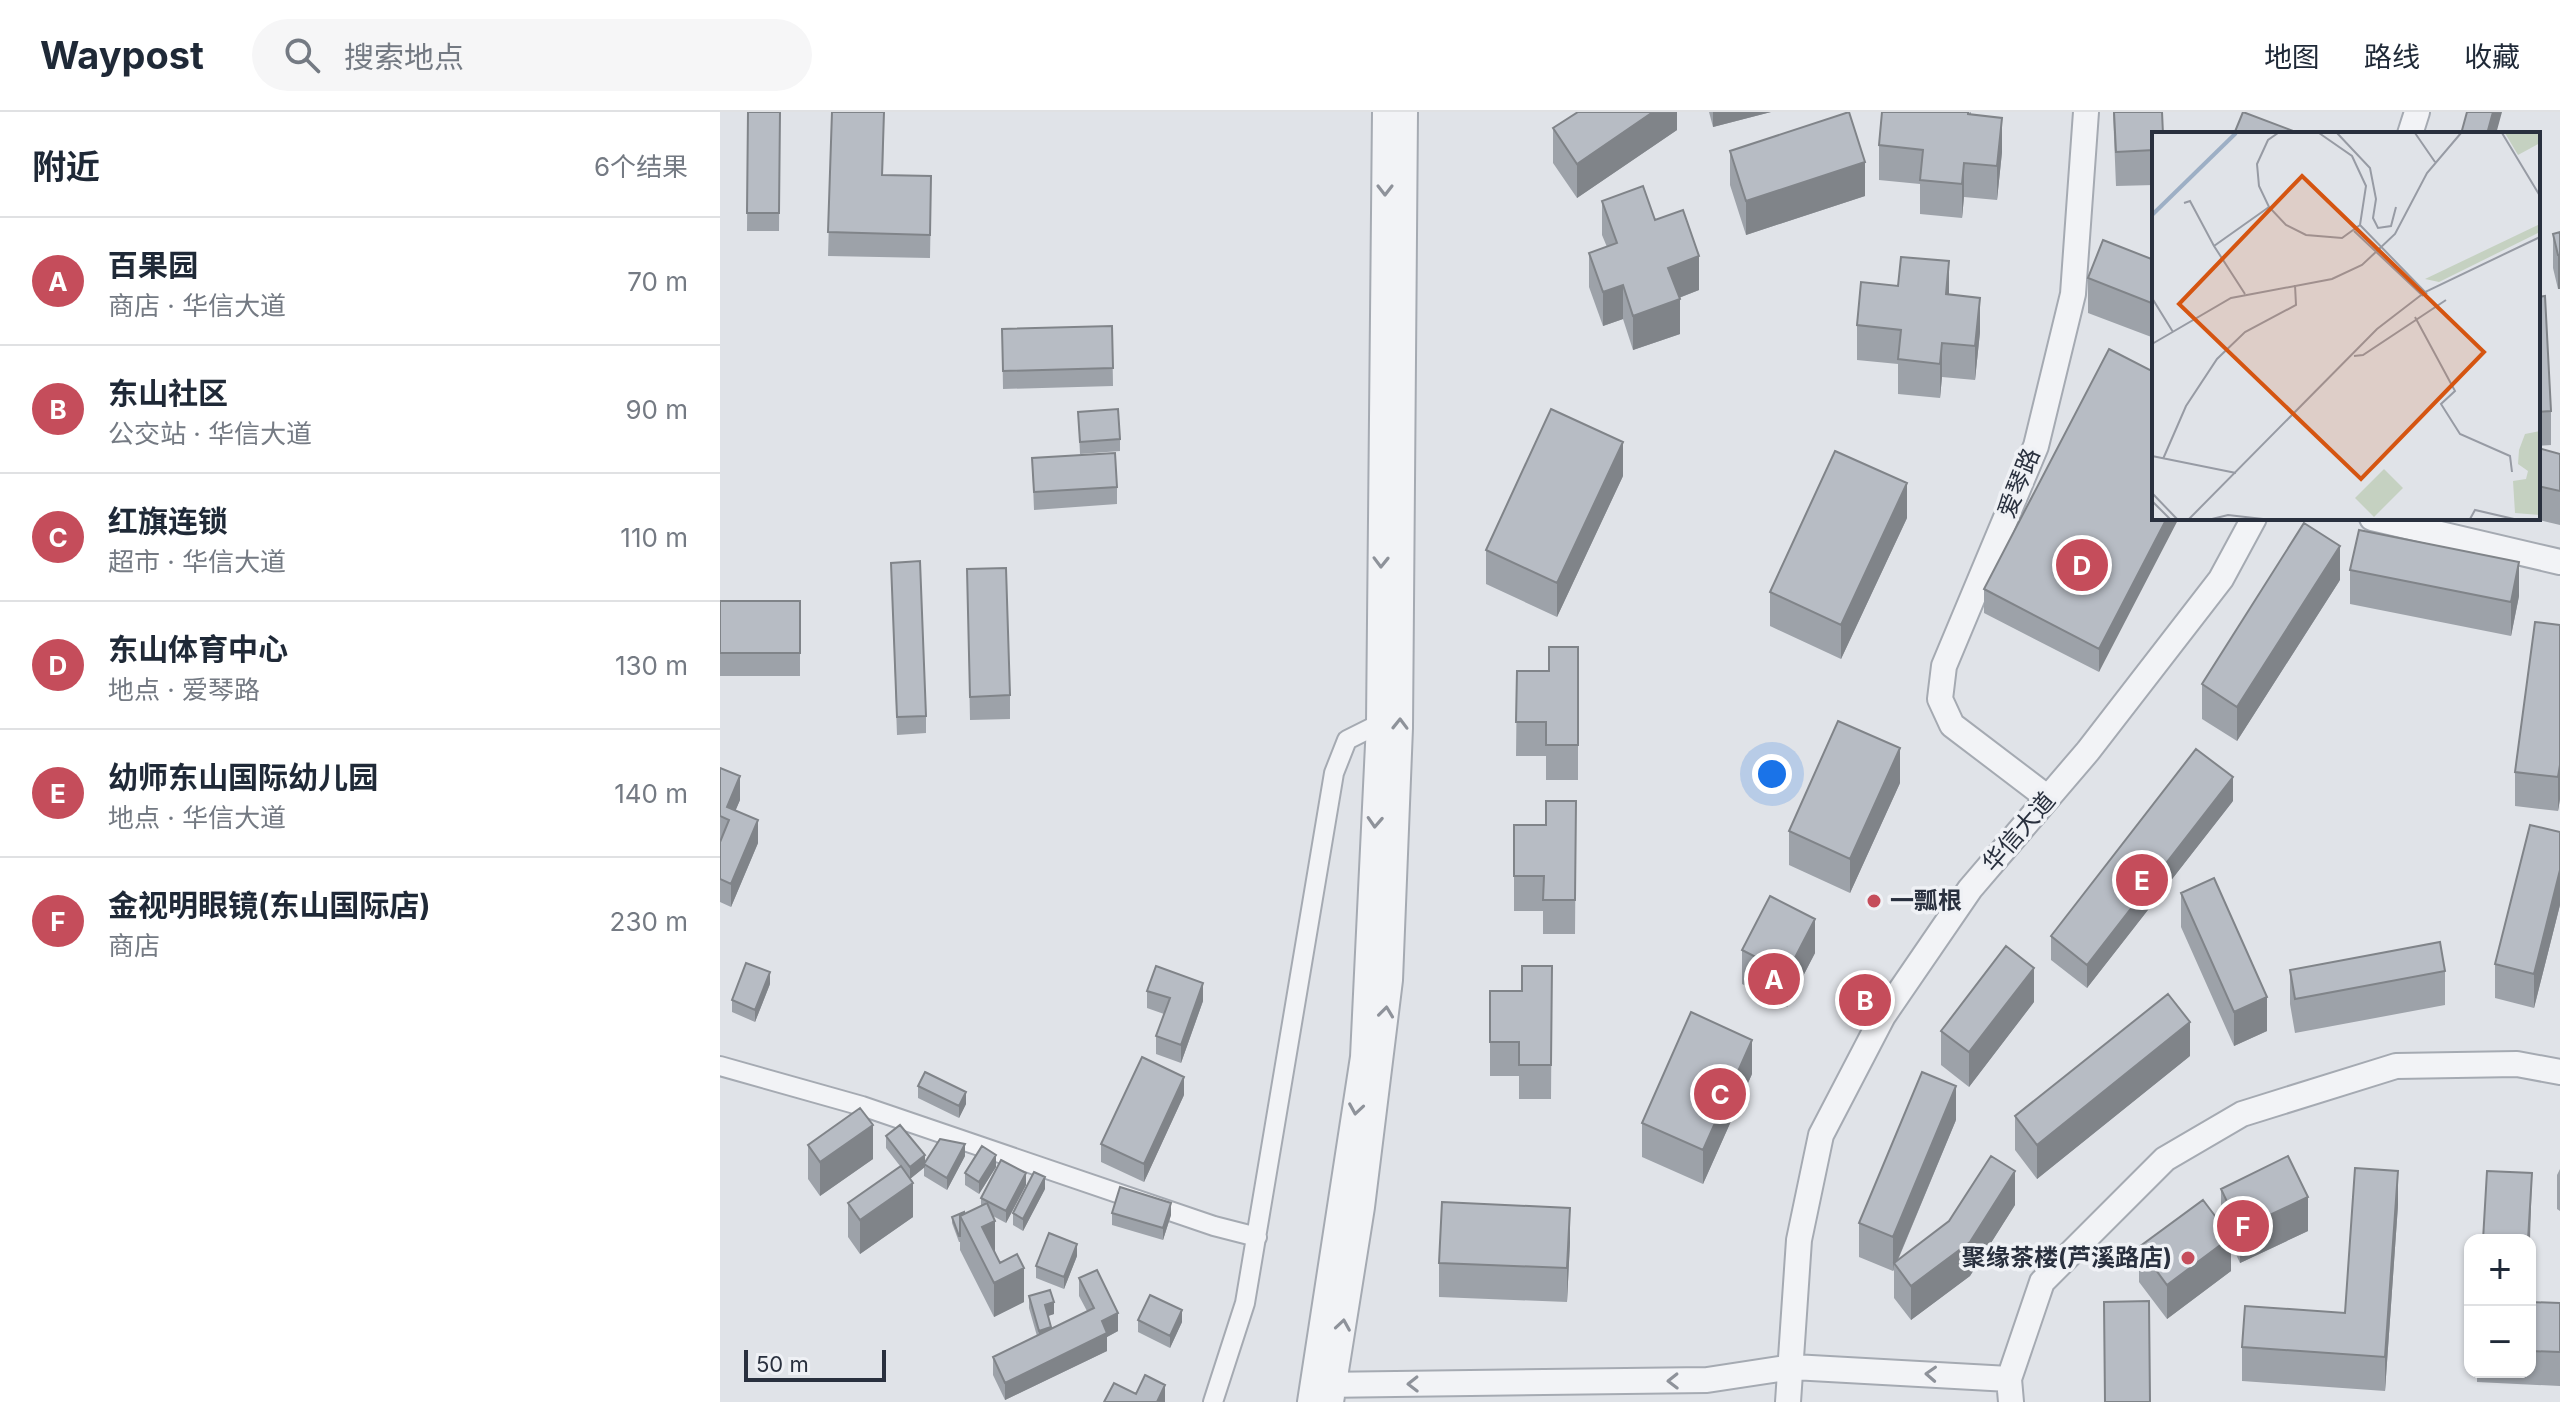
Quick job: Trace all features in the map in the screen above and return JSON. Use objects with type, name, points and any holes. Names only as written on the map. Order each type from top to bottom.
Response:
[{"type":"street","points":[[1322,1393],[1363,1057],[1379,724],[1385,112]]},
{"type":"street","points":[[1322,1393],[1362,1207],[1390,980],[1400,728],[1405,112]]},
{"type":"street","name":"爱琴路","points":[[2048,798],[1952,725],[1940,699],[1944,666],[2036,446],[2073,294],[2086,112]]},
{"type":"street","points":[[2411,132],[2417,112]]},
{"type":"street","name":"华信大道","points":[[1788,1402],[1793,1367],[1799,1240],[1821,1135],[1883,1016],[1970,889],[2048,798],[2221,579],[2253,520]]},
{"type":"street","points":[[2381,520],[2560,562]]},
{"type":"street","points":[[1213,1402],[1245,1303],[1334,773],[1347,740],[1379,724]]},
{"type":"street","points":[[1322,1393],[1707,1380],[1793,1367],[2010,1390],[2042,1282],[2165,1159],[2242,1114],[2396,1066],[2517,1064],[2560,1072]]},
{"type":"street","points":[[720,1066],[862,1106],[1214,1226],[1257,1237]]},
{"type":"building","points":[[748,112],[780,112],[779,213],[747,213]]},
{"type":"building","points":[[832,112],[884,112],[882,175],[931,176],[930,235],[828,232]]},
{"type":"building","points":[[1578,112],[1653,112],[1577,164],[1553,128]]},
{"type":"building","points":[[1849,112],[1865,162],[1746,201],[1730,151]]},
{"type":"building","points":[[1882,112],[1968,112],[2002,118],[1997,166],[1964,163],[1962,184],[1920,180],[1923,150],[1879,145]]},
{"type":"building","points":[[2114,112],[2162,112],[2163,132],[2152,132],[2152,150],[2116,152]]},
{"type":"building","points":[[2243,112],[2296,132],[2235,132]]},
{"type":"building","points":[[2467,112],[2493,112],[2488,132],[2462,132]]},
{"type":"building","points":[[1643,186],[1655,220],[1683,210],[1699,256],[1668,268],[1680,299],[1633,316],[1623,285],[1603,292],[1589,253],[1617,243],[1602,201]]},
{"type":"building","points":[[2560,232],[2560,255],[2558,255],[2553,234]]},
{"type":"building","points":[[2103,240],[2152,259],[2152,303],[2088,278]]},
{"type":"building","points":[[1901,257],[1949,261],[1946,294],[1980,298],[1975,346],[1942,343],[1940,364],[1898,359],[1901,330],[1857,325],[1861,282],[1898,286]]},
{"type":"building","points":[[2545,296],[2551,411],[2540,412],[2540,297]]},
{"type":"building","points":[[1112,326],[1113,368],[1003,371],[1002,329]]},
{"type":"building","points":[[2109,349],[2152,371],[2152,520],[2166,520],[2099,649],[1984,589]]},
{"type":"building","points":[[1118,409],[1120,439],[1080,442],[1078,412]]},
{"type":"building","points":[[1551,409],[1623,442],[1557,583],[1486,550]]},
{"type":"building","points":[[2540,449],[2560,454],[2560,491],[2540,486]]},
{"type":"building","points":[[1835,451],[1907,483],[1841,625],[1770,592]]},
{"type":"building","points":[[1115,453],[1117,487],[1034,492],[1032,458]]},
{"type":"building","points":[[2304,523],[2340,546],[2237,707],[2202,684]]},
{"type":"building","points":[[2359,530],[2519,562],[2511,602],[2350,570]]},
{"type":"building","points":[[920,561],[926,716],[897,717],[891,563]]},
{"type":"building","points":[[1006,568],[1010,695],[970,697],[967,569]]},
{"type":"building","points":[[720,601],[800,601],[800,653],[720,653]]},
{"type":"building","points":[[2535,622],[2560,625],[2558,777],[2515,772]]},
{"type":"building","points":[[1549,647],[1578,647],[1578,745],[1546,745],[1546,722],[1516,722],[1517,671],[1549,671]]},
{"type":"building","points":[[1838,721],[1900,748],[1850,859],[1789,831]]},
{"type":"building","points":[[2196,749],[2233,777],[2087,965],[2051,936]]},
{"type":"building","points":[[720,768],[740,776],[727,807],[758,820],[731,884],[720,879],[720,842],[729,820],[720,816]]},
{"type":"building","points":[[1546,801],[1576,801],[1575,900],[1543,900],[1544,876],[1514,876],[1514,825],[1546,825]]},
{"type":"building","points":[[2530,825],[2560,832],[2560,870],[2534,974],[2495,964]]},
{"type":"building","points":[[2214,878],[2267,997],[2234,1012],[2181,893]]},
{"type":"building","points":[[1770,896],[1815,919],[1787,973],[1742,950]]},
{"type":"building","points":[[2440,942],[2445,971],[2295,999],[2290,970]]},
{"type":"building","points":[[2006,946],[2034,968],[1969,1052],[1941,1031]]},
{"type":"building","points":[[746,963],[770,972],[755,1010],[732,1000]]},
{"type":"building","points":[[1156,966],[1203,983],[1181,1045],[1156,1036],[1170,998],[1147,991]]},
{"type":"building","points":[[1522,966],[1552,966],[1551,1065],[1519,1065],[1519,1042],[1490,1042],[1490,991],[1522,991]]},
{"type":"building","points":[[2168,994],[2190,1022],[2037,1145],[2015,1116]]},
{"type":"building","points":[[1691,1012],[1752,1040],[1703,1150],[1642,1123]]},
{"type":"building","points":[[1142,1057],[1184,1077],[1144,1164],[1101,1144]]},
{"type":"building","points":[[925,1072],[966,1092],[959,1106],[918,1086]]},
{"type":"building","points":[[1922,1072],[1956,1086],[1893,1237],[1859,1223]]},
{"type":"building","points":[[860,1108],[873,1125],[820,1162],[808,1145]]},
{"type":"building","points":[[900,1125],[925,1155],[910,1167],[886,1136]]},
{"type":"building","points":[[940,1139],[965,1144],[947,1178],[924,1164]]},
{"type":"building","points":[[982,1146],[996,1155],[979,1182],[965,1173]]},
{"type":"building","points":[[1991,1156],[2015,1171],[1970,1242],[1911,1286],[1894,1263],[1949,1221]]},
{"type":"building","points":[[2288,1156],[2308,1197],[2240,1229],[2221,1189]]},
{"type":"building","points":[[1001,1160],[1026,1173],[1006,1211],[981,1198]]},
{"type":"building","points":[[901,1166],[913,1183],[860,1220],[848,1203]]},
{"type":"building","points":[[2355,1168],[2398,1171],[2385,1357],[2242,1347],[2245,1306],[2345,1313]]},
{"type":"building","points":[[2487,1171],[2532,1173],[2528,1234],[2483,1234]]},
{"type":"building","points":[[1034,1172],[1045,1177],[1023,1219],[1013,1213]]},
{"type":"building","points":[[1120,1187],[1171,1203],[1163,1228],[1112,1213]]},
{"type":"building","points":[[2203,1200],[2231,1237],[2167,1285],[2139,1247]]},
{"type":"building","points":[[1442,1202],[1570,1208],[1567,1268],[1439,1263]]},
{"type":"building","points":[[987,1203],[995,1221],[982,1227],[1000,1263],[1017,1254],[1024,1268],[994,1283],[960,1216]]},
{"type":"building","points":[[964,1212],[960,1216],[959,1236],[952,1217]]},
{"type":"building","points":[[1049,1233],[1077,1244],[1064,1277],[1036,1266]]},
{"type":"building","points":[[1097,1270],[1118,1313],[1102,1321],[1107,1333],[1005,1383],[993,1357],[1094,1308],[1079,1278]]},
{"type":"building","points":[[1050,1290],[1054,1302],[1045,1305],[1051,1327],[1039,1331],[1029,1296]]},
{"type":"building","points":[[1150,1295],[1182,1310],[1170,1336],[1138,1320]]},
{"type":"building","points":[[2149,1301],[2150,1402],[2105,1402],[2104,1302]]},
{"type":"building","points":[[2536,1302],[2560,1303],[2560,1352],[2536,1351]]},
{"type":"building","points":[[1145,1375],[1165,1385],[1157,1402],[1104,1402],[1114,1383],[1136,1394]]},
{"type":"place","name":"东山体育中心","points":[[2082,565]]},
{"type":"place","name":"幼师东山国际幼儿园","points":[[2142,880]]},
{"type":"place","name":"一瓢根","points":[[1874,901]]},
{"type":"place","name":"百果园","points":[[1774,979]]},
{"type":"place","name":"东山社区","points":[[1865,1000]]},
{"type":"place","name":"红旗连锁","points":[[1720,1094]]},
{"type":"place","name":"金视明眼镜(东山国际店)","points":[[2243,1226]]},
{"type":"place","name":"聚缘茶楼(芦溪路店)","points":[[2188,1258]]}]
